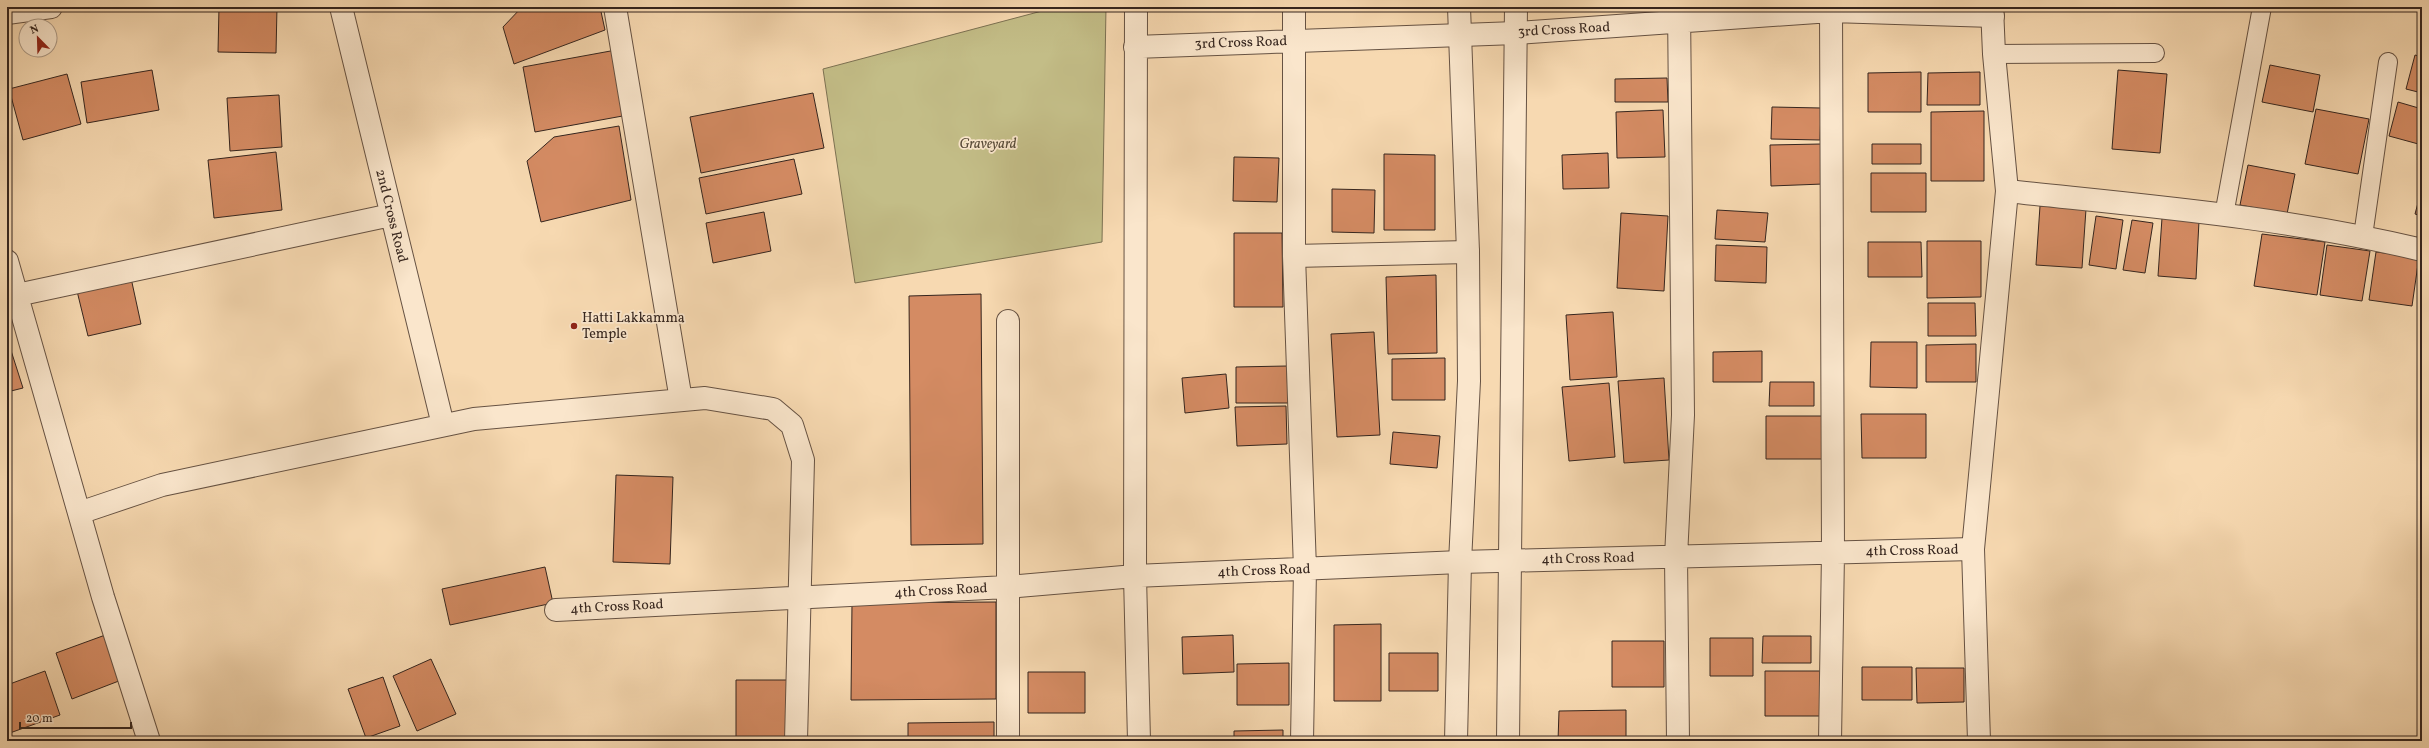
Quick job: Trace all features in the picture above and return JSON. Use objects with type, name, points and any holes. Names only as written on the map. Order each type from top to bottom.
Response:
[{"type":"street","points":[[7,13],[51,7]]},
{"type":"street","name":"2nd Cross Road","points":[[341,7],[443,425]]},
{"type":"street","points":[[1136,7],[1135,576],[1139,741]]},
{"type":"street","points":[[1294,7],[1294,256],[1305,569],[1302,741]]},
{"type":"street","points":[[1456,741],[1460,562],[1469,381],[1468,252],[1459,7]]},
{"type":"street","points":[[1508,741],[1516,7]]},
{"type":"street","points":[[621,8],[681,400]]},
{"type":"street","points":[[1830,741],[1833,553],[1831,9]]},
{"type":"street","name":"3rd Cross Road","points":[[1135,47],[1516,33],[1679,15],[1831,9],[1993,11]]},
{"type":"street","points":[[1979,741],[1973,549],[2007,191],[1994,54],[1993,11]]},
{"type":"street","points":[[1678,741],[1676,557],[1683,415],[1679,15]]},
{"type":"street","points":[[2007,191],[2224,215],[2363,236],[2422,250]]},
{"type":"street","points":[[16,295],[391,215]]},
{"type":"street","points":[[1294,256],[1468,252]]},
{"type":"street","points":[[7,261],[102,598],[149,741]]},
{"type":"street","points":[[1008,321],[1008,741]]},
{"type":"street","points":[[78,513],[162,485],[474,419],[705,398],[773,409],[792,425],[803,460],[796,741]]},
{"type":"street","name":"4th Cross Road","points":[[556,610],[799,599],[1007,587],[1135,576],[1460,562],[1973,549]]},
{"type":"lane","points":[[2224,215],[2262,7]]},
{"type":"lane","points":[[1994,54],[2155,52]]},
{"type":"lane","points":[[2363,236],[2388,62]]},
{"type":"green space","name":"Graveyard","points":[[1057,7],[1106,7],[1102,242],[855,283],[823,69]]},
{"type":"building","points":[[219,7],[277,7],[276,53],[218,52]]},
{"type":"building","points":[[522,7],[600,7],[605,30],[514,64],[503,27]]},
{"type":"building","points":[[616,50],[628,115],[535,132],[523,67]]},
{"type":"building","points":[[2415,55],[2422,57],[2422,93],[2406,89]]},
{"type":"building","points":[[2270,65],[2320,75],[2313,112],[2262,102]]},
{"type":"building","points":[[152,70],[159,110],[87,123],[81,82]]},
{"type":"building","points":[[2118,70],[2167,74],[2160,153],[2112,149]]},
{"type":"building","points":[[1921,72],[1921,112],[1868,112],[1868,73]]},
{"type":"building","points":[[1980,72],[1980,105],[1927,105],[1928,73]]},
{"type":"building","points":[[67,74],[81,124],[23,140],[9,89]]},
{"type":"building","points":[[1667,78],[1668,102],[1615,102],[1615,79]]},
{"type":"building","points":[[813,93],[824,148],[701,173],[690,117]]},
{"type":"building","points":[[279,95],[282,147],[230,151],[227,98]]},
{"type":"building","points":[[2398,102],[2422,109],[2422,145],[2389,136]]},
{"type":"building","points":[[1772,107],[1821,108],[1820,140],[1771,139]]},
{"type":"building","points":[[2316,109],[2369,119],[2358,174],[2305,164]]},
{"type":"building","points":[[1663,110],[1665,157],[1617,158],[1616,112]]},
{"type":"building","points":[[1984,111],[1984,181],[1931,181],[1931,112]]},
{"type":"building","points":[[619,126],[631,200],[541,222],[527,161],[554,137]]},
{"type":"building","points":[[1821,144],[1823,184],[1771,186],[1770,145]]},
{"type":"building","points":[[1872,144],[1921,144],[1921,164],[1872,164]]},
{"type":"building","points":[[276,152],[282,210],[214,218],[208,160]]},
{"type":"building","points":[[1608,153],[1609,188],[1563,189],[1562,155]]},
{"type":"building","points":[[1384,154],[1435,155],[1435,230],[1384,230]]},
{"type":"building","points":[[1234,157],[1279,158],[1277,202],[1233,201]]},
{"type":"building","points":[[794,159],[802,194],[706,214],[699,178]]},
{"type":"building","points":[[2248,165],[2295,174],[2287,214],[2240,205]]},
{"type":"building","points":[[1871,173],[1926,173],[1926,212],[1871,212]]},
{"type":"building","points":[[2422,188],[2422,216],[2415,214]]},
{"type":"building","points":[[1332,189],[1375,190],[1374,233],[1332,232]]},
{"type":"building","points":[[2040,206],[2086,209],[2082,268],[2036,265]]},
{"type":"building","points":[[1717,210],[1768,213],[1765,242],[1715,239]]},
{"type":"building","points":[[764,212],[771,251],[713,263],[706,223]]},
{"type":"building","points":[[1621,213],[1668,216],[1664,291],[1617,288]]},
{"type":"building","points":[[2096,216],[2123,220],[2116,269],[2089,265]]},
{"type":"building","points":[[2162,218],[2199,221],[2196,279],[2158,276]]},
{"type":"building","points":[[2132,220],[2153,223],[2145,273],[2123,270]]},
{"type":"building","points":[[1234,233],[1282,233],[1283,307],[1234,307]]},
{"type":"building","points":[[2262,234],[2325,242],[2317,295],[2254,286]]},
{"type":"building","points":[[1927,241],[1981,241],[1981,297],[1927,298]]},
{"type":"building","points":[[1868,242],[1921,242],[1922,277],[1868,277]]},
{"type":"building","points":[[1716,245],[1767,247],[1766,283],[1715,281]]},
{"type":"building","points":[[2327,245],[2370,251],[2362,301],[2320,295]]},
{"type":"building","points":[[2376,252],[2419,257],[2412,306],[2369,300]]},
{"type":"building","points":[[1436,275],[1437,353],[1388,354],[1386,277]]},
{"type":"building","points":[[131,278],[141,324],[88,336],[77,291]]},
{"type":"building","points":[[981,294],[983,544],[911,545],[909,296]]},
{"type":"building","points":[[1928,303],[1975,303],[1976,336],[1928,336]]},
{"type":"building","points":[[1613,312],[1617,377],[1570,380],[1566,315]]},
{"type":"building","points":[[1374,332],[1380,435],[1337,437],[1331,334]]},
{"type":"building","points":[[7,338],[23,388],[7,392]]},
{"type":"building","points":[[1871,342],[1917,342],[1917,388],[1870,387]]},
{"type":"building","points":[[1976,344],[1976,382],[1926,382],[1926,345]]},
{"type":"building","points":[[1762,351],[1762,382],[1713,382],[1713,352]]},
{"type":"building","points":[[1445,358],[1445,400],[1392,400],[1392,359]]},
{"type":"building","points":[[1287,366],[1288,403],[1236,403],[1236,367]]},
{"type":"building","points":[[1226,374],[1229,408],[1185,413],[1182,378]]},
{"type":"building","points":[[1664,378],[1669,460],[1624,463],[1618,381]]},
{"type":"building","points":[[1770,382],[1814,382],[1814,406],[1769,406]]},
{"type":"building","points":[[1609,383],[1615,457],[1569,461],[1562,387]]},
{"type":"building","points":[[1286,406],[1287,444],[1237,446],[1235,407]]},
{"type":"building","points":[[1861,414],[1926,414],[1926,458],[1862,458]]},
{"type":"building","points":[[1766,416],[1824,416],[1824,459],[1766,459]]},
{"type":"building","points":[[1393,432],[1440,436],[1437,468],[1390,464]]},
{"type":"building","points":[[616,475],[673,477],[670,564],[613,562]]},
{"type":"building","points":[[545,567],[553,603],[450,625],[442,589]]},
{"type":"building","points":[[996,602],[996,699],[851,700],[852,603]]},
{"type":"building","points":[[1381,624],[1381,701],[1334,701],[1334,625]]},
{"type":"building","points":[[108,634],[124,679],[72,699],[56,653]]},
{"type":"building","points":[[1233,635],[1234,672],[1183,674],[1182,637]]},
{"type":"building","points":[[1763,636],[1811,636],[1811,663],[1762,663]]},
{"type":"building","points":[[1710,638],[1753,638],[1753,676],[1710,676]]},
{"type":"building","points":[[1612,641],[1664,641],[1664,687],[1612,687]]},
{"type":"building","points":[[1389,653],[1438,653],[1438,691],[1389,691]]},
{"type":"building","points":[[431,659],[456,714],[417,731],[393,676]]},
{"type":"building","points":[[1289,663],[1289,705],[1237,705],[1237,664]]},
{"type":"building","points":[[1862,667],[1912,667],[1912,700],[1862,700]]},
{"type":"building","points":[[1916,668],[1964,668],[1964,702],[1917,703]]},
{"type":"building","points":[[45,671],[60,715],[7,734],[7,685]]},
{"type":"building","points":[[1765,671],[1820,671],[1820,716],[1765,716]]},
{"type":"building","points":[[1028,672],[1085,672],[1085,713],[1028,713]]},
{"type":"building","points":[[383,677],[400,726],[366,738],[348,689]]},
{"type":"building","points":[[736,680],[790,680],[790,741],[736,741]]},
{"type":"building","points":[[1626,710],[1626,741],[1558,741],[1559,711]]},
{"type":"building","points":[[994,722],[994,741],[908,741],[908,723]]},
{"type":"building","points":[[1283,730],[1283,741],[1234,741],[1234,731]]},
{"type":"place","name":"Hatti Lakkamma Temple","points":[[574,326]]}]
